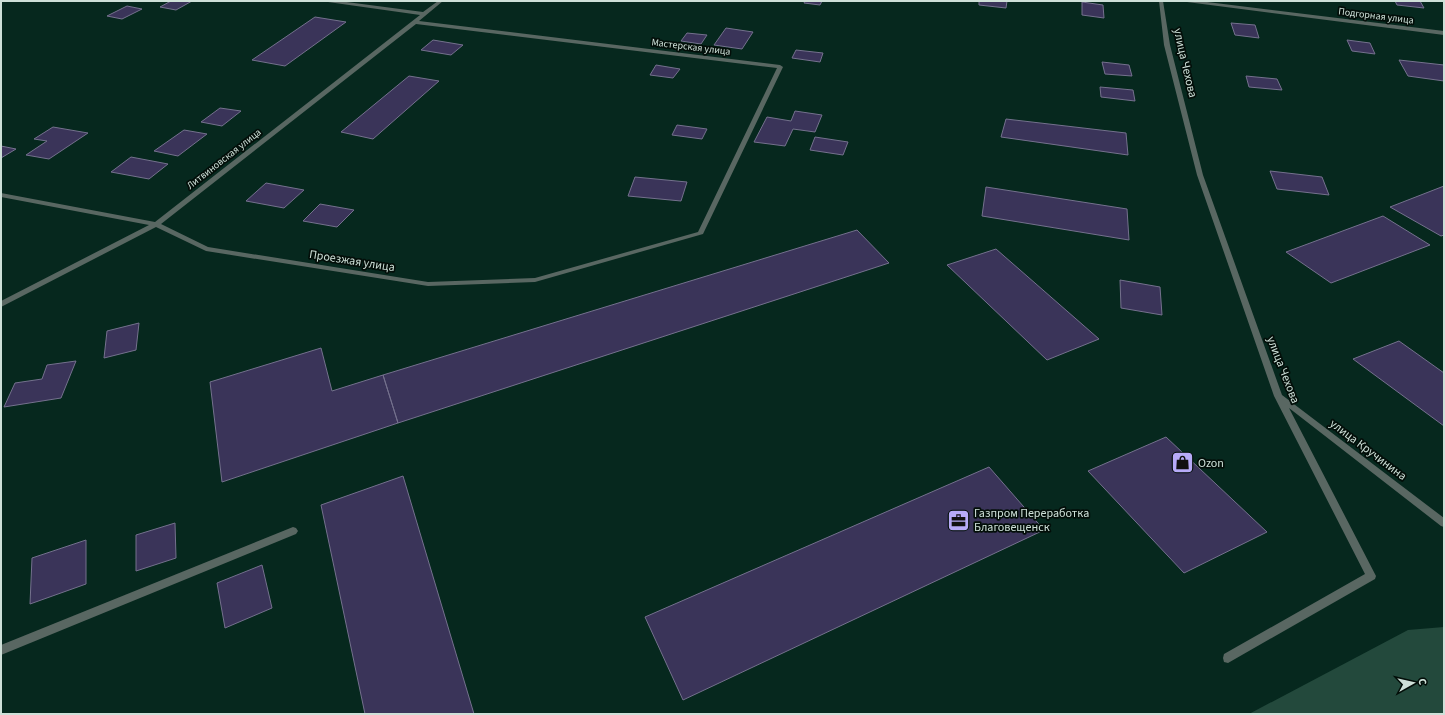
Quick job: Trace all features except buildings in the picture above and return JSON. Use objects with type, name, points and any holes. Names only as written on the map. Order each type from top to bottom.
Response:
[{"type":"street","points":[[328,1],[425,14]]},
{"type":"street","name":"Литвиновская улица","points":[[1,304],[156,224],[441,1]]},
{"type":"street","name":"улица Чехова","points":[[1161,1],[1167,45],[1200,175],[1278,396],[1371,576],[1228,658]]},
{"type":"street","name":"Подгорная улица","points":[[1187,1],[1444,34]]},
{"type":"street","name":"Мастерская улица","points":[[416,22],[780,67],[701,233]]},
{"type":"street","name":"Проезжая улица","points":[[1,195],[156,224],[206,249],[428,284],[535,280],[701,233]]},
{"type":"street","name":"улица Кручинина","points":[[1278,396],[1444,523]]},
{"type":"street","points":[[1,650],[293,531]]},
{"type":"green space","points":[[1444,627],[1444,714],[1249,714],[1408,630]]},
{"type":"place","name":"Ozon","points":[[1182,463]]},
{"type":"place","name":"Газпром Переработка Благовещенск","points":[[958,520]]}]
